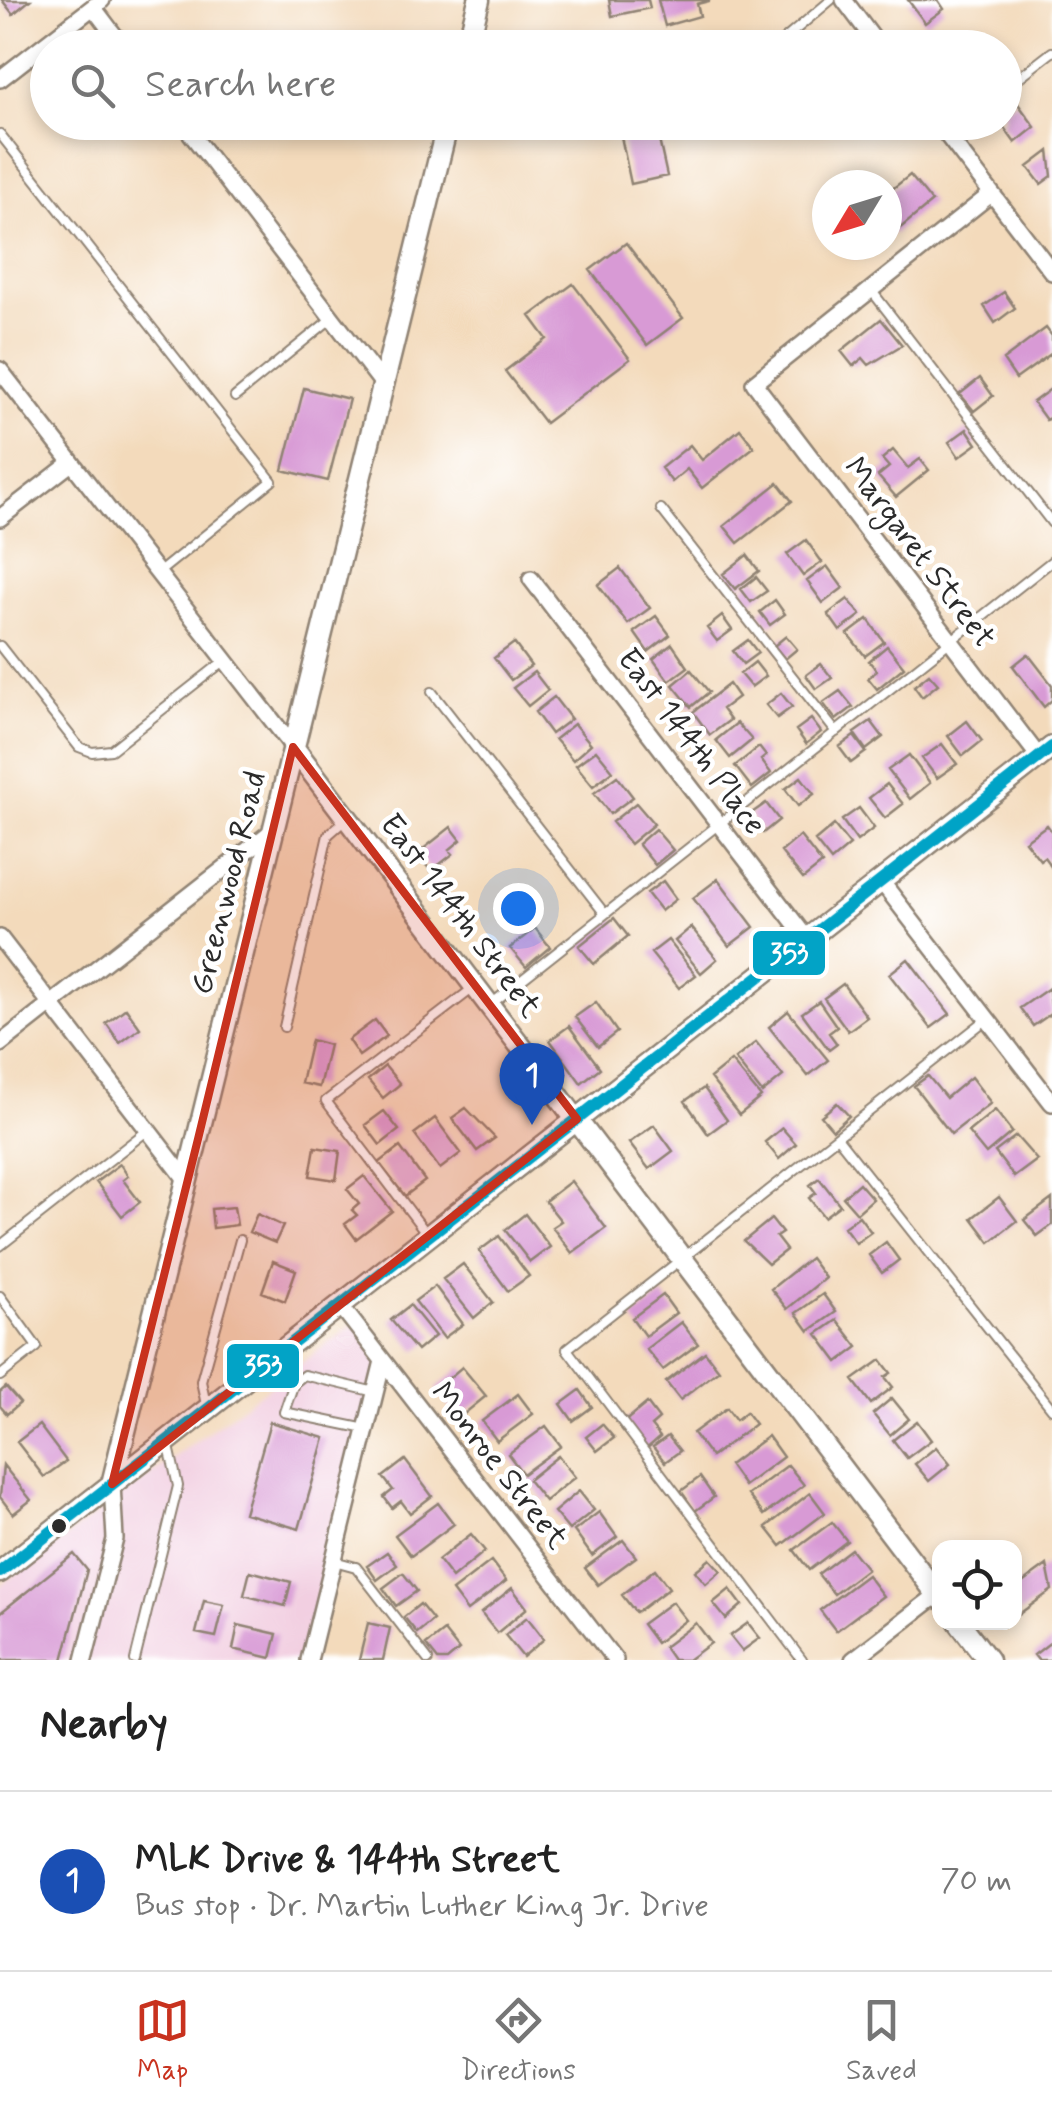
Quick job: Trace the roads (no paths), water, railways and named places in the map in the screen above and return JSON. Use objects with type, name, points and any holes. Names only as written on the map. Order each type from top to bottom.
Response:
[{"type":"street","points":[[472,30],[479,0]]},
{"type":"street","points":[[844,0],[866,30]]},
{"type":"street","points":[[63,30],[97,4],[113,30]]},
{"type":"street","points":[[0,78],[30,55]]},
{"type":"street","points":[[196,140],[382,383]]},
{"type":"street","name":"Greenwood Road","points":[[84,1660],[115,1539],[117,1509],[112,1484],[443,140]]},
{"type":"street","points":[[950,140],[1052,272]]},
{"type":"street","points":[[871,290],[992,194]]},
{"type":"street","name":"Margaret Street","points":[[871,290],[754,383],[951,641],[1046,752]]},
{"type":"street","name":"East 144th Street","points":[[0,370],[476,986],[932,1588]]},
{"type":"street","points":[[0,518],[70,462]]},
{"type":"street","name":"East 144th Place","points":[[531,579],[807,939]]},
{"type":"street","points":[[0,1572],[1046,752]]},
{"type":"street","points":[[0,1044],[271,832]]},
{"type":"street","points":[[881,881],[1052,1103]]},
{"type":"street","points":[[0,938],[188,1182]]},
{"type":"street","name":"Monroe Street","points":[[340,1305],[615,1660]]},
{"type":"street","points":[[309,1660],[383,1361]]},
{"type":"street","points":[[853,1660],[932,1601]]},
{"type":"street","points":[[965,1630],[988,1660]]},
{"type":"lane","points":[[796,30],[832,0]]},
{"type":"lane","points":[[1022,75],[1052,52]]},
{"type":"lane","points":[[0,134],[272,481],[157,574]]},
{"type":"lane","points":[[871,290],[1052,523]]},
{"type":"lane","points":[[235,397],[332,318]]},
{"type":"lane","points":[[661,509],[836,732]]},
{"type":"lane","points":[[490,1005],[1052,561]]},
{"type":"lane","points":[[0,646],[79,747],[92,752],[111,750],[225,660]]},
{"type":"lane","points":[[432,692],[605,914]]},
{"type":"lane","points":[[284,1027],[328,835],[347,818]]},
{"type":"lane","points":[[428,1236],[326,1101],[476,986]]},
{"type":"lane","points":[[802,1660],[567,1350],[988,1019]]},
{"type":"lane","points":[[0,1246],[148,1130]]},
{"type":"lane","points":[[837,1137],[1052,1410]]},
{"type":"lane","points":[[208,1409],[201,1380],[240,1240]]},
{"type":"lane","points":[[0,1296],[37,1347],[0,1376]]},
{"type":"lane","points":[[366,1429],[284,1412],[294,1383],[304,1375],[375,1392]]},
{"type":"lane","points":[[135,1660],[175,1499],[178,1474],[167,1440]]},
{"type":"lane","points":[[334,1560],[356,1567],[428,1660]]},
{"type":"place","name":"MLK Drive & 144th Street","points":[[532,1125]]}]
